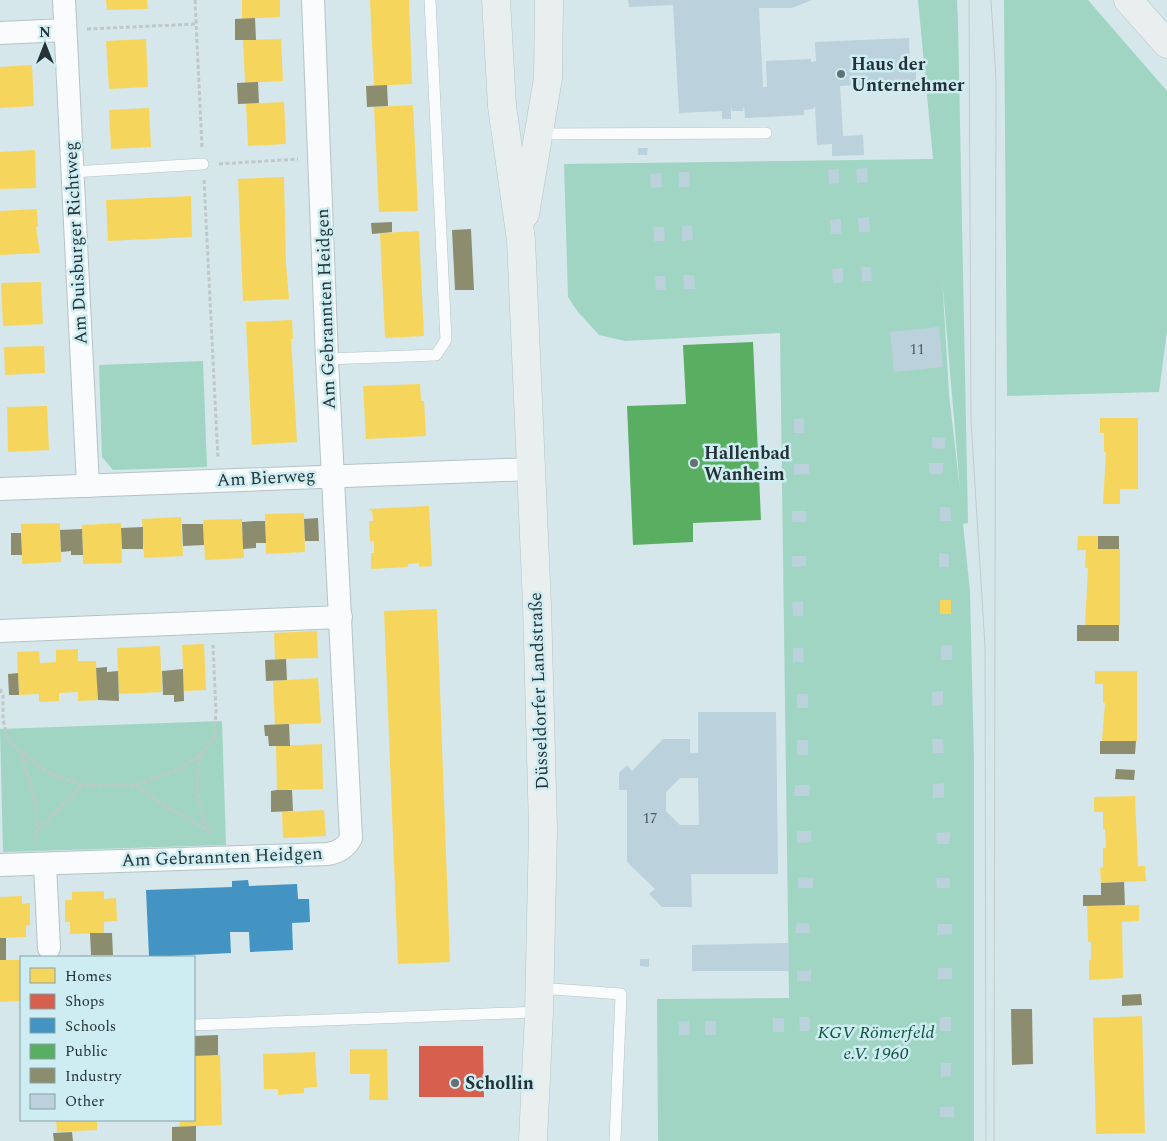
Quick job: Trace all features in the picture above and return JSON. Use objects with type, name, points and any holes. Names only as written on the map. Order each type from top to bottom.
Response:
[{"type":"main road","name":"Düsseldorfer Landstraße","points":[[496,0],[502,106],[520,240],[532,469],[543,829],[539,1000],[532,1141]]},
{"type":"main road","name":"Düsseldorfer Landstraße","points":[[520,240],[548,78],[549,0]]},
{"type":"main road","points":[[1128,0],[1167,44]]},
{"type":"street","name":"Am Duisburger Richtweg","points":[[64,0],[88,486]]},
{"type":"street","name":"Am Gebrannten Heidgen","points":[[0,865],[328,854],[341,850],[351,838],[327,359],[313,0]]},
{"type":"street","points":[[0,33],[65,30]]},
{"type":"street","name":"Am Bierweg","points":[[0,489],[532,469]]},
{"type":"street","points":[[0,631],[341,617]]},
{"type":"street","points":[[37,864],[49,948]]},
{"type":"lane","points":[[327,359],[436,355],[446,340],[430,0]]},
{"type":"lane","points":[[538,134],[766,133]]},
{"type":"lane","points":[[72,172],[203,164]]},
{"type":"lane","points":[[195,1025],[621,994],[615,1141]]},
{"type":"path","points":[[195,0],[220,480]]},
{"type":"path","points":[[65,30],[196,24]]},
{"type":"path","points":[[203,164],[320,158]]},
{"type":"path","points":[[0,689],[3,695],[3,720],[9,742],[48,773],[82,785],[136,786],[181,768],[200,755],[214,737],[216,712],[212,622]]},
{"type":"path","points":[[21,753],[36,802],[37,864]]},
{"type":"path","points":[[200,755],[196,785],[198,801],[206,829],[228,857]]},
{"type":"path","points":[[37,831],[82,785]]},
{"type":"path","points":[[136,786],[162,804],[206,829]]},
{"type":"green space","name":"KGV Römerfeld e.V. 1960","points":[[918,0],[957,0],[968,523],[963,524],[970,591],[974,761],[974,1141],[658,1141],[657,999],[789,998],[780,333],[625,341],[599,335],[578,312],[568,297],[564,164],[933,159]],"holes":[[[942,279],[960,490],[949,394]]]},
{"type":"green space","points":[[1004,0],[1088,0],[1167,91],[1167,331],[1159,392],[1007,396]]},
{"type":"green space","points":[[203,361],[207,467],[113,470],[102,457],[99,365]]},
{"type":"green space","points":[[222,721],[226,845],[3,852],[0,729]]},
{"type":"building: Homes","points":[[106,0],[147,0],[148,9],[107,10]]},
{"type":"building: Homes","points":[[242,0],[280,0],[280,17],[242,19]]},
{"type":"building: Homes","points":[[370,0],[409,0],[412,84],[374,86]]},
{"type":"building: Homes","points":[[146,39],[148,87],[109,89],[106,41]]},
{"type":"building: Homes","points":[[281,39],[283,81],[245,83],[243,40]]},
{"type":"building: Homes","points":[[32,65],[34,106],[0,108],[0,67]]},
{"type":"building: Homes","points":[[284,102],[286,144],[248,146],[246,104]]},
{"type":"building: Homes","points":[[413,105],[418,211],[379,212],[374,107]]},
{"type":"building: Homes","points":[[149,108],[151,147],[111,149],[109,110]]},
{"type":"building: Homes","points":[[35,150],[36,188],[0,189],[0,152]]},
{"type":"building: Homes","points":[[284,177],[286,264],[289,299],[243,301],[238,179]]},
{"type":"building: Homes","points":[[191,196],[192,237],[108,241],[106,200]]},
{"type":"building: Homes","points":[[37,209],[38,227],[36,227],[40,253],[0,255],[0,211]]},
{"type":"building: Homes","points":[[419,231],[424,336],[385,338],[380,233]]},
{"type":"building: Homes","points":[[41,282],[43,324],[3,326],[1,283]]},
{"type":"building: Homes","points":[[292,320],[293,339],[291,339],[297,442],[252,445],[246,322]]},
{"type":"building: Homes","points":[[44,346],[45,373],[5,375],[4,347]]},
{"type":"building: Homes","points":[[420,384],[421,401],[424,401],[426,436],[366,439],[363,386]]},
{"type":"building: Homes","points":[[47,406],[49,450],[8,452],[7,407]]},
{"type":"building: Homes","points":[[1100,418],[1138,418],[1138,489],[1120,489],[1120,504],[1103,504],[1106,452],[1104,452],[1104,433],[1100,433]]},
{"type":"building: Homes","points":[[429,506],[432,566],[419,567],[419,563],[408,564],[408,567],[371,569],[371,553],[374,553],[374,541],[370,542],[369,521],[373,521],[372,510],[369,511],[369,509]]},
{"type":"building: Homes","points":[[304,513],[305,552],[266,554],[265,514]]},
{"type":"building: Homes","points":[[181,517],[183,556],[144,558],[142,519]]},
{"type":"building: Homes","points":[[242,519],[244,558],[205,560],[203,520]]},
{"type":"building: Homes","points":[[60,523],[61,562],[22,564],[21,524]]},
{"type":"building: Homes","points":[[121,523],[122,563],[83,564],[82,525]]},
{"type":"building: Homes","points":[[1078,536],[1098,536],[1098,549],[1120,549],[1120,625],[1085,625],[1088,568],[1085,568],[1086,550],[1077,550]]},
{"type":"building: Homes","points":[[940,600],[951,600],[951,614],[940,614]]},
{"type":"building: Homes","points":[[437,609],[450,962],[398,964],[384,611]]},
{"type":"building: Homes","points":[[317,631],[318,658],[275,659],[274,633]]},
{"type":"building: Homes","points":[[204,644],[206,690],[184,691],[182,645]]},
{"type":"building: Homes","points":[[160,646],[162,692],[119,694],[117,648]]},
{"type":"building: Homes","points":[[78,649],[78,661],[96,661],[98,700],[78,701],[78,692],[59,693],[59,701],[39,702],[39,694],[19,695],[17,652],[39,651],[40,663],[56,662],[56,650]]},
{"type":"building: Homes","points":[[1095,671],[1137,671],[1137,741],[1102,741],[1105,703],[1103,703],[1103,684],[1095,684]]},
{"type":"building: Homes","points":[[318,678],[321,723],[275,725],[273,681]]},
{"type":"building: Homes","points":[[322,744],[323,789],[277,790],[276,746]]},
{"type":"building: Homes","points":[[1135,796],[1138,866],[1145,866],[1146,881],[1101,883],[1100,868],[1103,867],[1103,848],[1106,848],[1105,829],[1103,829],[1103,812],[1094,812],[1094,797]]},
{"type":"building: Homes","points":[[324,810],[326,836],[283,838],[282,812]]},
{"type":"building: Homes","points":[[104,891],[104,899],[116,898],[117,921],[104,922],[104,933],[70,934],[70,922],[65,922],[65,900],[72,900],[72,892]]},
{"type":"building: Homes","points":[[22,896],[22,904],[30,903],[30,925],[26,926],[26,937],[0,938],[0,897]]},
{"type":"building: Homes","points":[[1139,905],[1139,921],[1122,922],[1123,978],[1089,980],[1091,942],[1088,942],[1087,906]]},
{"type":"building: Homes","points":[[104,955],[104,956],[71,956]]},
{"type":"building: Homes","points":[[0,960],[20,960],[20,1001],[0,1002]]},
{"type":"building: Homes","points":[[1142,1016],[1145,1133],[1096,1134],[1093,1018]]},
{"type":"building: Homes","points":[[350,1049],[387,1049],[388,1100],[369,1100],[370,1074],[350,1074]]},
{"type":"building: Homes","points":[[315,1052],[317,1087],[304,1088],[304,1093],[278,1095],[278,1089],[264,1089],[263,1054]]},
{"type":"building: Homes","points":[[220,1055],[222,1125],[180,1127],[179,1121],[195,1121],[195,1056]]},
{"type":"building: Homes","points":[[56,1121],[97,1121],[97,1130],[57,1132]]},
{"type":"building: Shops","points":[[419,1046],[483,1046],[484,1097],[419,1097]]},
{"type":"building: Schools","points":[[248,880],[249,886],[297,884],[298,899],[309,899],[310,922],[292,923],[293,950],[250,952],[249,932],[230,932],[231,953],[149,956],[146,890],[232,887],[232,881]]},
{"type":"building: Public","name":"Hallenbad Wanheim","points":[[753,342],[761,520],[693,523],[693,542],[633,545],[627,406],[686,404],[683,345]]},
{"type":"building: Industry","points":[[255,18],[256,40],[235,40],[235,19]]},
{"type":"building: Industry","points":[[258,82],[259,103],[238,104],[237,83]]},
{"type":"building: Industry","points":[[387,85],[388,106],[367,107],[366,86]]},
{"type":"building: Industry","points":[[392,222],[392,232],[372,234],[371,223]]},
{"type":"building: Industry","points":[[471,229],[474,290],[455,290],[452,230]]},
{"type":"building: Industry","points":[[318,518],[319,541],[305,541],[304,519]]},
{"type":"building: Industry","points":[[265,521],[266,543],[256,543],[256,548],[243,549],[242,522]]},
{"type":"building: Industry","points":[[182,524],[203,524],[204,545],[183,546]]},
{"type":"building: Industry","points":[[143,527],[143,549],[122,549],[121,528]]},
{"type":"building: Industry","points":[[82,529],[83,555],[71,555],[71,551],[61,552],[60,530]]},
{"type":"building: Industry","points":[[11,533],[21,533],[22,555],[11,555]]},
{"type":"building: Industry","points":[[1098,536],[1119,536],[1119,549],[1098,549]]},
{"type":"building: Industry","points":[[1077,625],[1119,625],[1119,641],[1077,641]]},
{"type":"building: Industry","points":[[286,659],[287,680],[266,681],[265,660]]},
{"type":"building: Industry","points":[[107,667],[107,672],[118,671],[119,701],[98,700],[96,668]]},
{"type":"building: Industry","points":[[183,669],[184,701],[174,702],[174,695],[163,695],[162,671]]},
{"type":"building: Industry","points":[[18,673],[19,695],[9,695],[8,674]]},
{"type":"building: Industry","points":[[289,724],[290,746],[269,746],[268,736],[265,736],[264,725]]},
{"type":"building: Industry","points":[[1100,741],[1136,741],[1135,754],[1100,754]]},
{"type":"building: Industry","points":[[1116,769],[1135,770],[1134,780],[1115,779]]},
{"type":"building: Industry","points":[[292,790],[293,811],[271,812],[271,791]]},
{"type":"building: Industry","points":[[1124,882],[1125,905],[1083,906],[1083,895],[1101,895],[1101,883]]},
{"type":"building: Industry","points":[[90,933],[112,933],[113,955],[91,955]]},
{"type":"building: Industry","points":[[0,938],[6,938],[6,960],[0,960]]},
{"type":"building: Industry","points":[[1141,994],[1142,1005],[1122,1006],[1122,995]]},
{"type":"building: Industry","points":[[1011,1009],[1032,1009],[1033,1064],[1012,1065]]},
{"type":"building: Industry","points":[[218,1035],[218,1055],[195,1056],[195,1036]]},
{"type":"building: Industry","points":[[196,1126],[196,1141],[172,1141],[172,1127]]},
{"type":"building: Industry","points":[[72,1132],[73,1141],[54,1141],[53,1133]]},
{"type":"building: Other","name":"Haus der Unternehmer","points":[[628,0],[812,0],[792,8],[759,8],[763,87],[767,87],[766,61],[811,59],[811,62],[816,61],[815,42],[909,38],[910,67],[916,66],[916,82],[840,86],[843,136],[863,135],[864,155],[832,156],[832,144],[817,145],[815,106],[813,109],[804,110],[804,115],[745,118],[744,105],[743,111],[732,111],[731,106],[731,119],[722,119],[722,111],[679,113],[673,5],[629,7]]},
{"type":"building: Other","points":[[638,148],[648,148],[647,155],[638,155]]},
{"type":"building: Other","points":[[867,168],[868,182],[857,183],[856,169]]},
{"type":"building: Other","points":[[839,169],[839,183],[829,184],[828,170]]},
{"type":"building: Other","points":[[679,172],[689,172],[690,187],[679,187]]},
{"type":"building: Other","points":[[661,173],[662,187],[651,188],[650,174]]},
{"type":"building: Other","points":[[869,217],[870,232],[859,232],[858,218]]},
{"type":"building: Other","points":[[841,219],[841,234],[831,234],[830,220]]},
{"type":"building: Other","points":[[682,226],[692,226],[693,240],[682,241]]},
{"type":"building: Other","points":[[653,227],[664,227],[665,241],[654,241]]},
{"type":"building: Other","points":[[861,267],[871,267],[872,281],[862,281]]},
{"type":"building: Other","points":[[843,268],[843,282],[833,283],[832,269]]},
{"type":"building: Other","points":[[683,275],[694,275],[695,289],[684,289]]},
{"type":"building: Other","points":[[655,276],[665,276],[666,290],[656,290]]},
{"type":"building: Other","points":[[939,327],[943,367],[894,372],[890,332]]},
{"type":"building: Other","points":[[804,418],[804,433],[794,433],[794,419]]},
{"type":"building: Other","points":[[932,437],[945,438],[945,449],[932,448]]},
{"type":"building: Other","points":[[929,463],[943,463],[943,474],[929,474]]},
{"type":"building: Other","points":[[794,464],[809,464],[809,474],[794,475]]},
{"type":"building: Other","points":[[940,507],[950,507],[951,521],[940,521]]},
{"type":"building: Other","points":[[792,511],[806,511],[807,522],[792,522]]},
{"type":"building: Other","points":[[939,553],[949,554],[949,567],[939,567]]},
{"type":"building: Other","points":[[792,556],[806,556],[806,566],[792,567]]},
{"type":"building: Other","points":[[803,601],[803,616],[793,616],[792,602]]},
{"type":"building: Other","points":[[952,645],[952,660],[941,660],[941,646]]},
{"type":"building: Other","points":[[793,648],[803,648],[804,662],[793,662]]},
{"type":"building: Other","points":[[943,691],[943,705],[932,706],[932,692]]},
{"type":"building: Other","points":[[797,694],[808,694],[808,708],[797,708]]},
{"type":"building: Other","points":[[698,712],[776,712],[778,874],[691,874],[692,907],[662,907],[649,894],[655,889],[627,862],[627,790],[619,790],[619,773],[627,765],[632,771],[663,739],[690,739],[690,753],[698,753]],"holes":[[[680,778],[698,778],[699,825],[680,825],[666,811],[666,792]]]},
{"type":"building: Other","points":[[932,739],[943,739],[944,753],[933,753]]},
{"type":"building: Other","points":[[797,740],[808,740],[808,755],[797,755]]},
{"type":"building: Other","points":[[944,783],[944,798],[933,798],[933,784]]},
{"type":"building: Other","points":[[795,785],[810,785],[809,796],[794,796]]},
{"type":"building: Other","points":[[797,831],[811,831],[812,842],[797,843]]},
{"type":"building: Other","points":[[951,832],[949,844],[937,844],[936,833]]},
{"type":"building: Other","points":[[798,877],[813,878],[813,888],[798,888]]},
{"type":"building: Other","points":[[936,878],[950,878],[950,888],[937,888]]},
{"type":"building: Other","points":[[797,923],[809,924],[810,933],[795,933]]},
{"type":"building: Other","points":[[938,924],[952,924],[952,934],[937,935]]},
{"type":"building: Other","points":[[789,943],[789,971],[692,971],[692,945]]},
{"type":"building: Other","points":[[640,959],[649,959],[649,967],[640,966]]},
{"type":"building: Other","points":[[938,968],[952,968],[952,979],[938,979]]},
{"type":"building: Other","points":[[811,970],[811,981],[797,981],[797,971]]},
{"type":"building: Other","points":[[799,1017],[810,1017],[810,1031],[800,1031]]},
{"type":"building: Other","points":[[940,1017],[951,1017],[951,1031],[940,1031]]},
{"type":"building: Other","points":[[773,1018],[784,1018],[784,1032],[773,1032]]},
{"type":"building: Other","points":[[689,1021],[690,1035],[679,1035],[679,1022]]},
{"type":"building: Other","points":[[705,1021],[716,1021],[716,1035],[705,1035]]},
{"type":"building: Other","points":[[941,1063],[951,1063],[951,1076],[941,1077]]},
{"type":"building: Other","points":[[954,1106],[954,1117],[940,1117],[940,1107]]},
{"type":"tram line","points":[[969,0],[971,421],[985,646],[986,1141]]},
{"type":"tram line","points":[[991,0],[996,79],[994,1141]]},
{"type":"place","name":"Haus der Unternehmer","points":[[841,74]]},
{"type":"place","name":"Hallenbad Wanheim","points":[[694,463]]},
{"type":"place","name":"Schollin","points":[[455,1083]]}]
